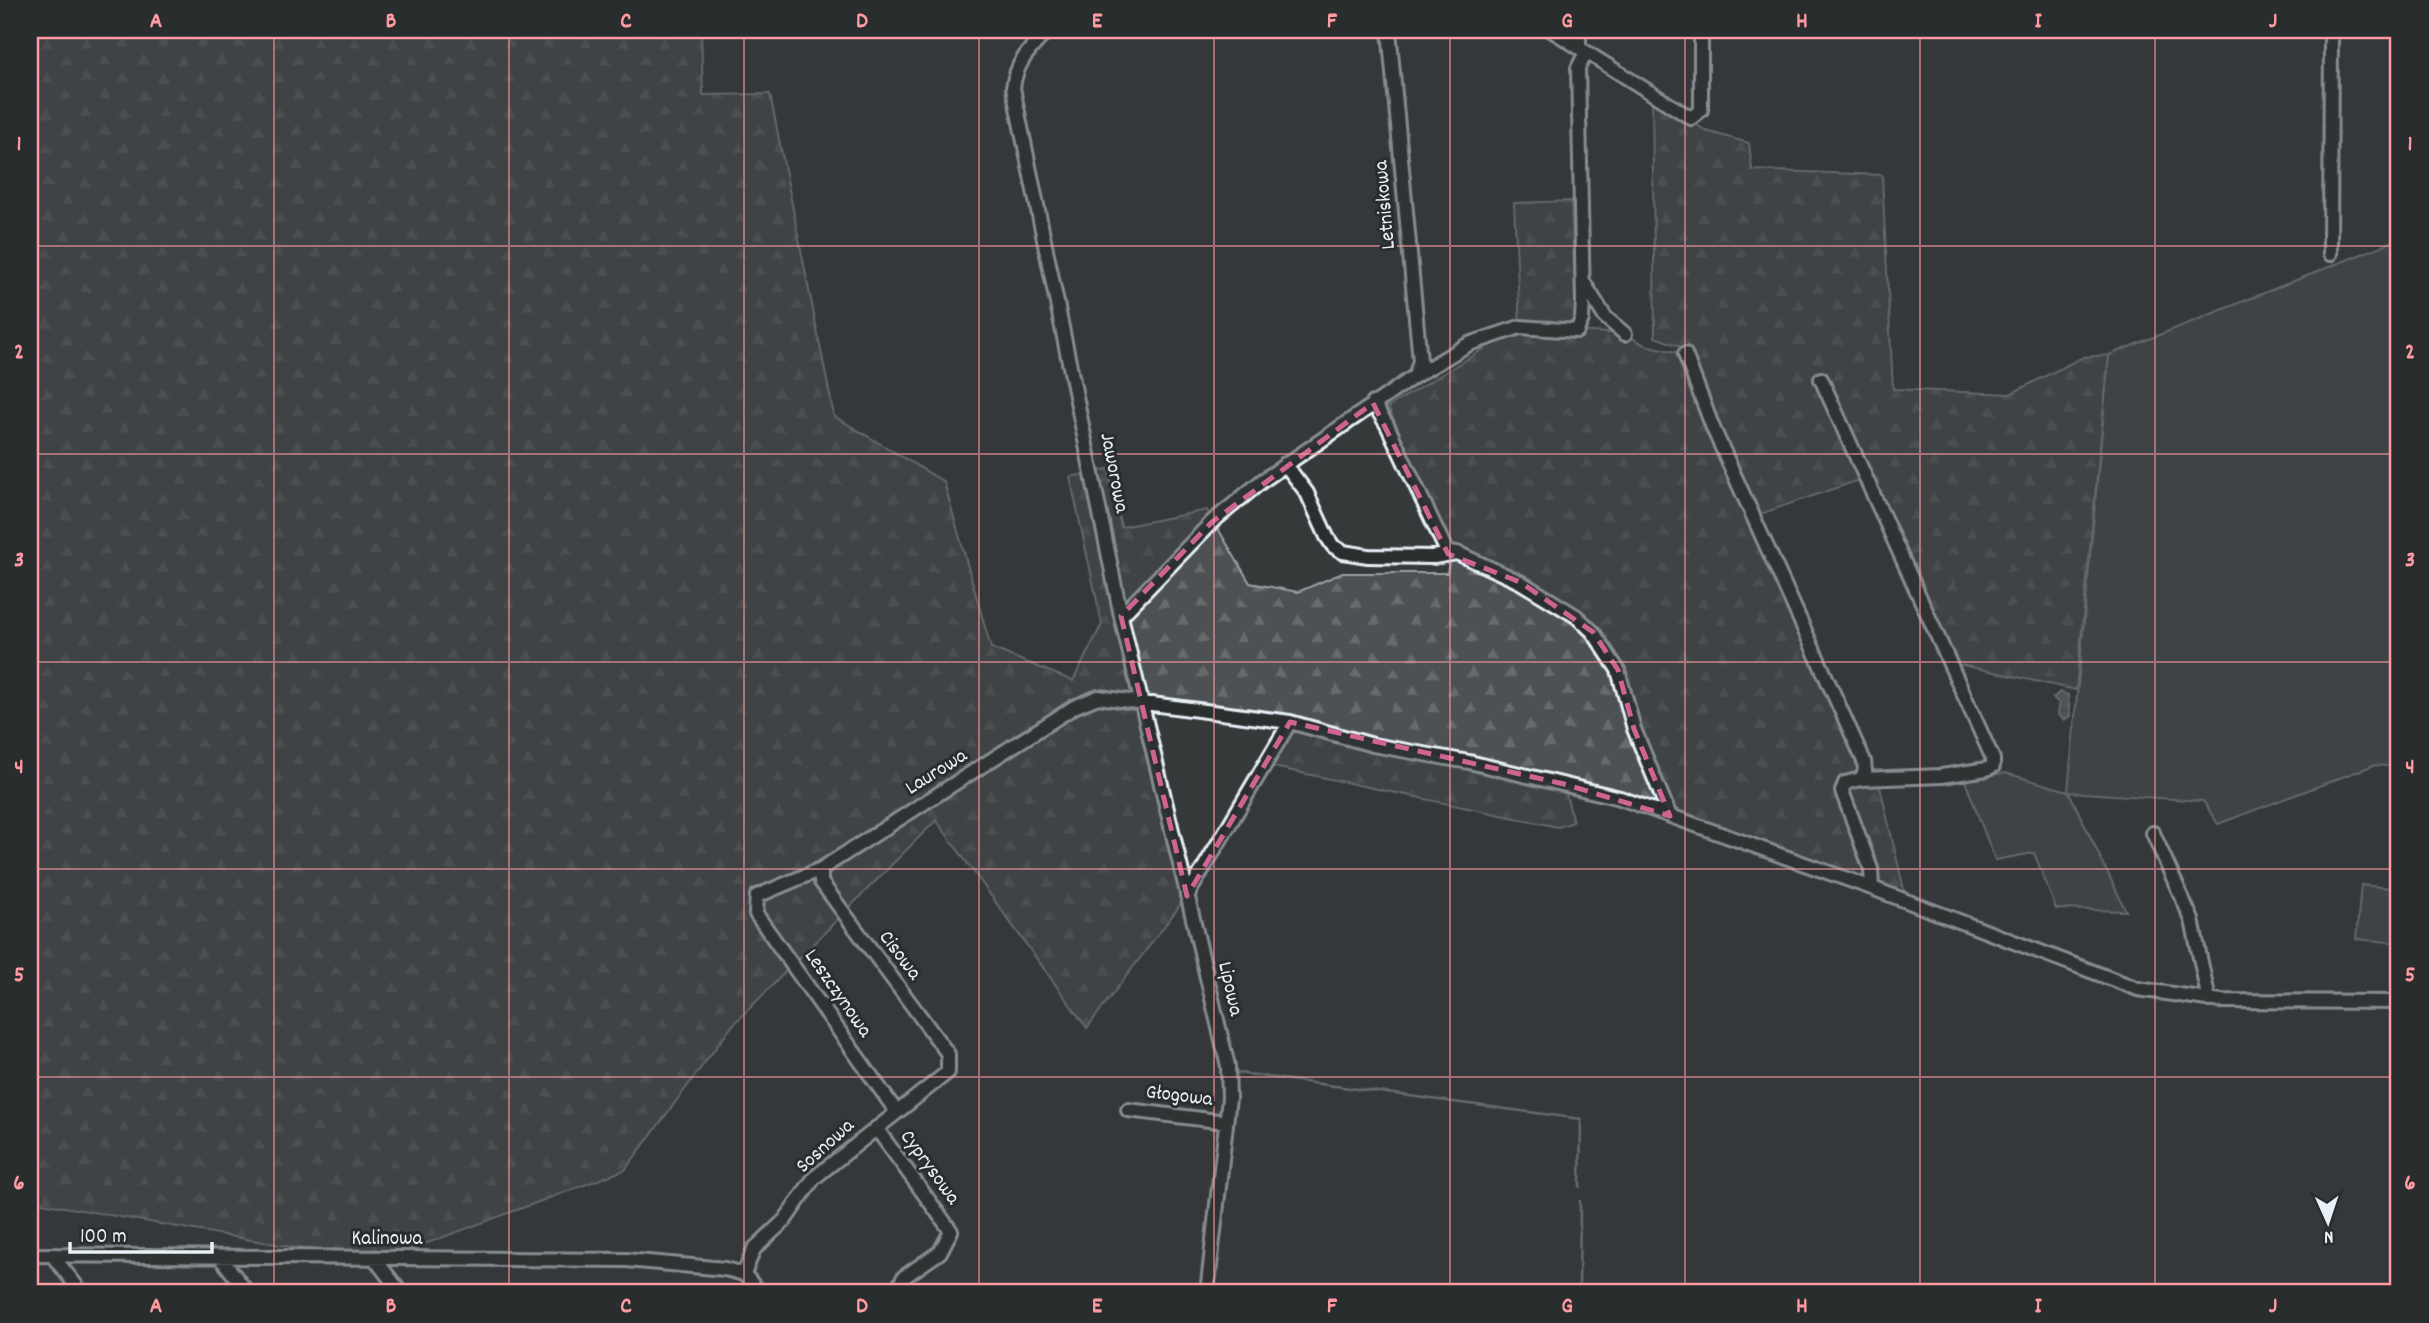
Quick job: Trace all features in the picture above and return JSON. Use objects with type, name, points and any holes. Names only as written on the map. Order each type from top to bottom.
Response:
[{"type":"street","name":"Jaworowa","points":[[1048,30],[1022,57],[1015,72],[1013,88],[1121,616],[1187,896]]},
{"type":"street","name":"Letniskowa","points":[[1389,30],[1420,361],[1415,376]]},
{"type":"street","points":[[1551,30],[1691,118],[1701,110],[1701,30]]},
{"type":"street","points":[[1121,616],[1212,522],[1285,464],[1415,376],[1469,344],[1520,327],[1577,331],[1582,319],[1577,88],[1582,50],[1579,30]]},
{"type":"street","points":[[2330,254],[2331,30]]},
{"type":"street","points":[[1581,276],[1600,312],[1625,334]]},
{"type":"street","points":[[1685,354],[1713,428],[1864,761],[1865,771],[1861,779]]},
{"type":"street","points":[[1821,379],[1993,759],[1993,766],[1987,769],[1942,776],[1861,779],[1845,783],[1843,799],[1871,869],[1872,888]]},
{"type":"street","points":[[1373,403],[1387,425],[1448,554]]},
{"type":"street","points":[[1285,464],[1307,493],[1326,537],[1333,546],[1343,552],[1368,556],[1434,557],[1457,554],[1520,582],[1576,616],[1593,632],[1618,670],[1634,729],[1670,816]]},
{"type":"street","name":"Laurowa","points":[[757,896],[821,869],[1074,707],[1098,697],[1290,722],[1373,745],[1469,762],[1620,798],[1872,888],[2138,989],[2209,1000],[2399,1002]]},
{"type":"street","points":[[1187,896],[1290,722]]},
{"type":"street","points":[[2153,833],[2192,920],[2209,1000]]},
{"type":"street","name":"Cisowa","points":[[821,869],[821,882],[948,1054],[950,1064]]},
{"type":"street","name":"Leszczynowa","points":[[757,896],[756,914],[896,1111]]},
{"type":"street","name":"Lipowa","points":[[1187,896],[1228,1066],[1226,1122],[1207,1293]]},
{"type":"street","name":"Sosnowa","points":[[744,1274],[754,1249],[785,1220],[814,1178],[948,1072],[950,1064]]},
{"type":"street","name":"Głogowa","points":[[1128,1110],[1226,1122]]},
{"type":"street","name":"Cyprysowa","points":[[876,1128],[951,1231],[940,1252],[904,1276],[895,1293]]},
{"type":"street","name":"Kalinowa","points":[[30,1255],[626,1260],[725,1269],[744,1274]]},
{"type":"street","points":[[52,1255],[82,1293]]},
{"type":"street","points":[[220,1258],[248,1293]]},
{"type":"street","points":[[374,1259],[401,1293]]},
{"type":"street","points":[[744,1274],[760,1293]]},
{"type":"highlighted area","points":[[1373,403],[1448,554],[1520,582],[1593,632],[1618,670],[1634,729],[1670,816],[1564,784],[1290,722],[1187,896],[1121,616],[1212,522]]},
{"type":"green space","points":[[30,30],[701,30],[703,95],[770,94],[834,416],[944,482],[991,648],[1073,681],[1102,624],[1070,477],[1108,469],[1121,527],[1207,510],[1250,583],[1298,592],[1342,573],[1447,573],[1452,548],[1388,407],[1520,327],[1514,203],[1571,201],[1577,331],[1625,334],[1645,345],[1685,354],[1687,349],[1655,337],[1652,94],[1706,131],[1749,143],[1752,170],[1882,175],[1893,389],[2010,394],[2083,357],[2109,355],[2076,690],[1957,664],[1865,478],[1754,516],[1880,787],[1905,894],[1564,785],[1573,822],[1558,827],[1264,765],[1290,723],[1141,701],[1187,896],[1087,1028],[936,820],[732,1026],[625,1170],[376,1262],[30,1201]]},
{"type":"green space","points":[[2399,239],[2399,767],[2374,765],[2218,824],[2203,801],[2069,792],[2126,911],[2056,909],[2034,853],[1995,860],[1964,778],[2006,773],[2068,791],[2109,355]]},
{"type":"green space","points":[[2361,885],[2399,889],[2399,943],[2356,939]]},
{"type":"water","points":[[2060,692],[2068,695],[2070,716],[2064,720],[2058,715],[2059,703],[2053,698]]},
{"type":"waterway","points":[[1238,1073],[1581,1119],[1580,1187]]},
{"type":"waterway","points":[[1579,1293],[1580,1201]]}]
